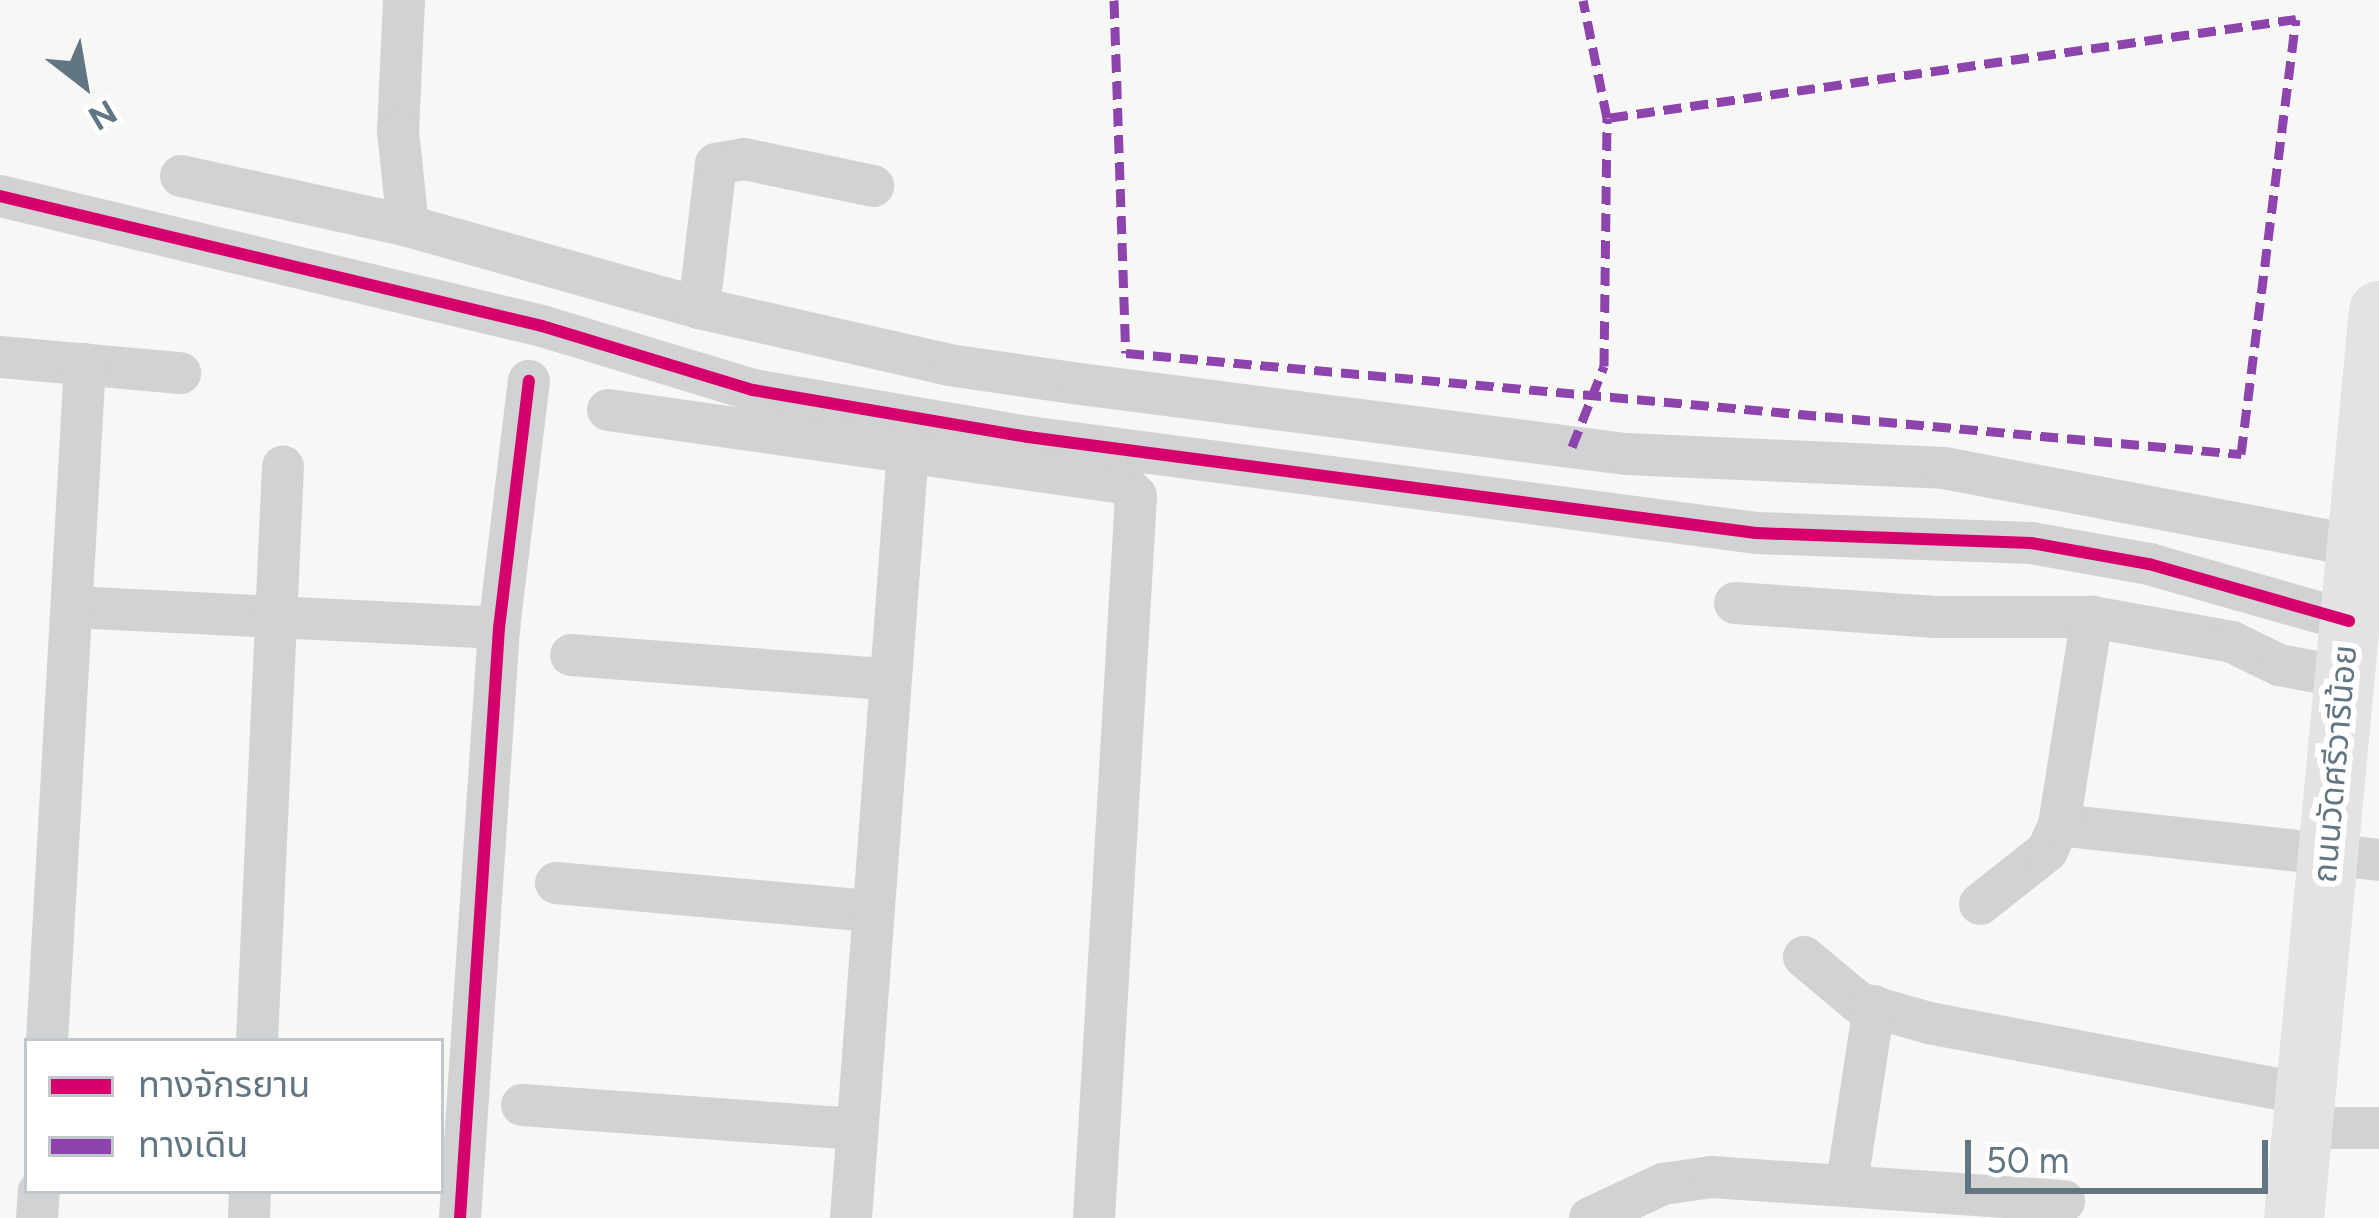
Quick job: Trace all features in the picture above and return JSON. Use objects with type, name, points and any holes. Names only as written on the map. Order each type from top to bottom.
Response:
[{"type":"main road","name":"ถนนวัดศรีวารีน้อย","points":[[2294,1218],[2303,1111],[2353,858],[2346,649],[2374,434],[2379,310]]},
{"type":"street","points":[[404,0],[398,131],[408,226]]},
{"type":"street","points":[[699,308],[716,164],[744,159],[873,187]]},
{"type":"street","points":[[181,176],[408,226],[699,308],[1015,375],[1626,454],[1944,467],[2356,546]]},
{"type":"street","points":[[0,196],[542,326],[753,390],[1028,437],[1756,533],[2031,543],[2149,564],[2346,649]]},
{"type":"street","points":[[0,356],[180,374]]},
{"type":"street","points":[[47,1038],[85,364]]},
{"type":"street","points":[[460,1218],[500,628],[529,381]]},
{"type":"street","points":[[608,410],[1123,483],[1140,510],[1094,1218]]},
{"type":"street","points":[[850,1218],[885,679],[908,450]]},
{"type":"street","points":[[257,1038],[283,467]]},
{"type":"street","points":[[1735,603],[1935,617],[2092,617],[2232,642],[2279,664],[2346,649]]},
{"type":"street","points":[[72,607],[276,622],[500,628]]},
{"type":"street","points":[[1980,904],[2029,869],[2060,825],[2092,617]]},
{"type":"street","points":[[572,655],[885,679]]},
{"type":"street","points":[[2060,825],[2353,858]]},
{"type":"street","points":[[556,884],[869,911]]},
{"type":"street","points":[[1804,957],[1838,990],[1874,1006],[2379,1128]]},
{"type":"street","points":[[1847,1183],[1874,1006]]},
{"type":"street","points":[[522,1105],[856,1129]]},
{"type":"street","points":[[1590,1218],[1663,1184],[1711,1178],[1847,1183],[2064,1201]]},
{"type":"marked path","points":[[1114,0],[1126,353],[2241,454],[2296,19],[1607,118]]},
{"type":"marked path","points":[[1572,447],[1604,366],[1607,118],[1583,0]]},
{"type":"cycle path","points":[[0,196],[542,326],[753,390],[1028,437],[1756,533],[2031,543],[2149,564],[2349,621]]},
{"type":"cycle path","points":[[460,1218],[499,628],[529,381]]}]
